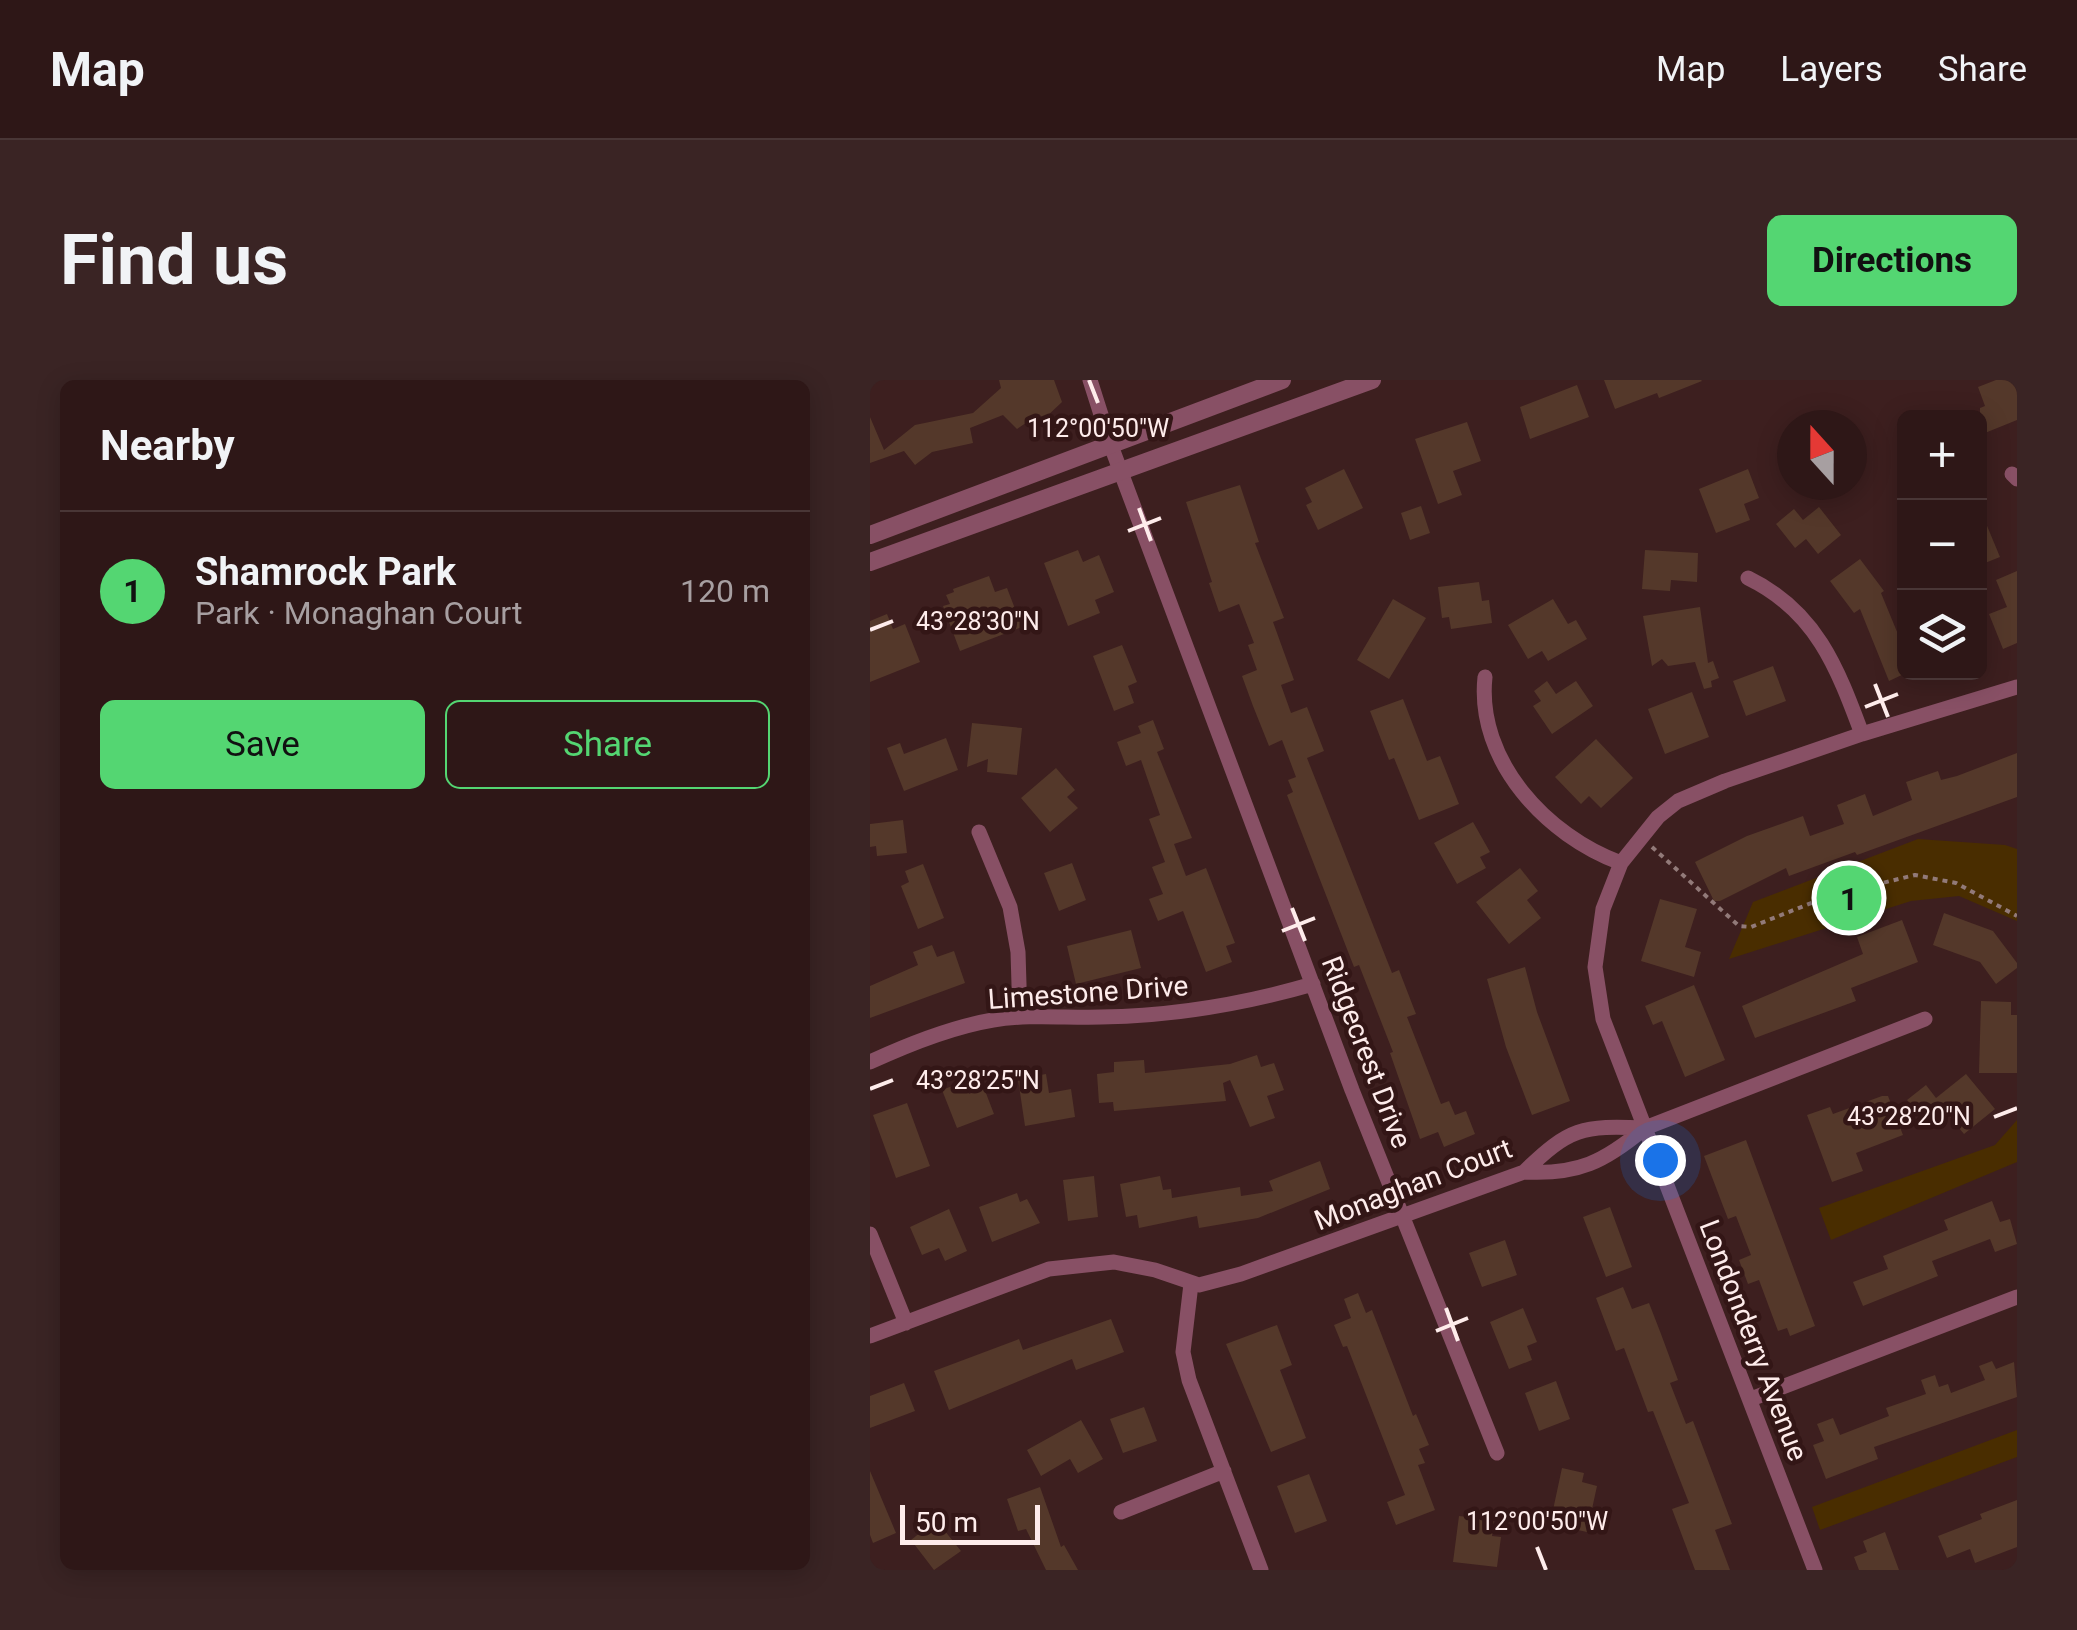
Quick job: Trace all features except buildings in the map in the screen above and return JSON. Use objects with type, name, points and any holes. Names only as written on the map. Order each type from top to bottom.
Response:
[{"type":"street","name":"Ridgecrest Drive","points":[[1090,380],[1120,471],[1313,984],[1496,1453]]},
{"type":"street","points":[[870,535],[1282,380]]},
{"type":"street","points":[[870,562],[1372,380]]},
{"type":"street","points":[[1748,578],[1770,588],[1807,620],[1839,673],[1862,734]]},
{"type":"street","points":[[1485,677],[1482,701],[1492,738],[1512,777],[1536,810],[1590,852],[1621,863]]},
{"type":"street","name":"Londonderry Avenue","points":[[1815,1570],[1603,1019],[1595,966],[1603,909],[1621,863],[1658,816],[1678,801],[1862,734],[2017,687]]},
{"type":"street","points":[[979,832],[1010,907],[1018,952],[1020,1017]]},
{"type":"street","name":"Limestone Drive","points":[[870,1062],[932,1036],[988,1021],[1020,1017],[1104,1018],[1210,1009],[1313,984]]},
{"type":"street","name":"Monaghan Court","points":[[1191,1284],[1240,1274],[1524,1172],[1556,1141],[1583,1130],[1600,1126],[1645,1128],[1925,1019]]},
{"type":"street","points":[[1524,1172],[1555,1174],[1580,1168],[1612,1155],[1645,1128]]},
{"type":"street","points":[[870,1234],[906,1323]]},
{"type":"street","points":[[870,1336],[1049,1268],[1114,1262],[1191,1284],[1184,1352],[1189,1380],[1260,1570]]},
{"type":"street","points":[[1751,1399],[2017,1296]]},
{"type":"street","points":[[1121,1512],[1224,1471]]},
{"type":"path","points":[[1641,838],[1739,926],[1751,927],[1829,896],[1915,875],[1956,883],[2017,916]]},
{"type":"shaded area","points":[[1918,839],[2017,849],[2017,921],[1959,896],[1911,901],[1729,959],[1753,902]]},
{"type":"shaded area","points":[[2017,1120],[2017,1162],[1831,1240],[1819,1208],[1995,1145]]},
{"type":"shaded area","points":[[2017,1430],[2017,1457],[1820,1530],[1812,1507]]},
{"type":"place","name":"Shamrock Park","points":[[1849,898]]}]
